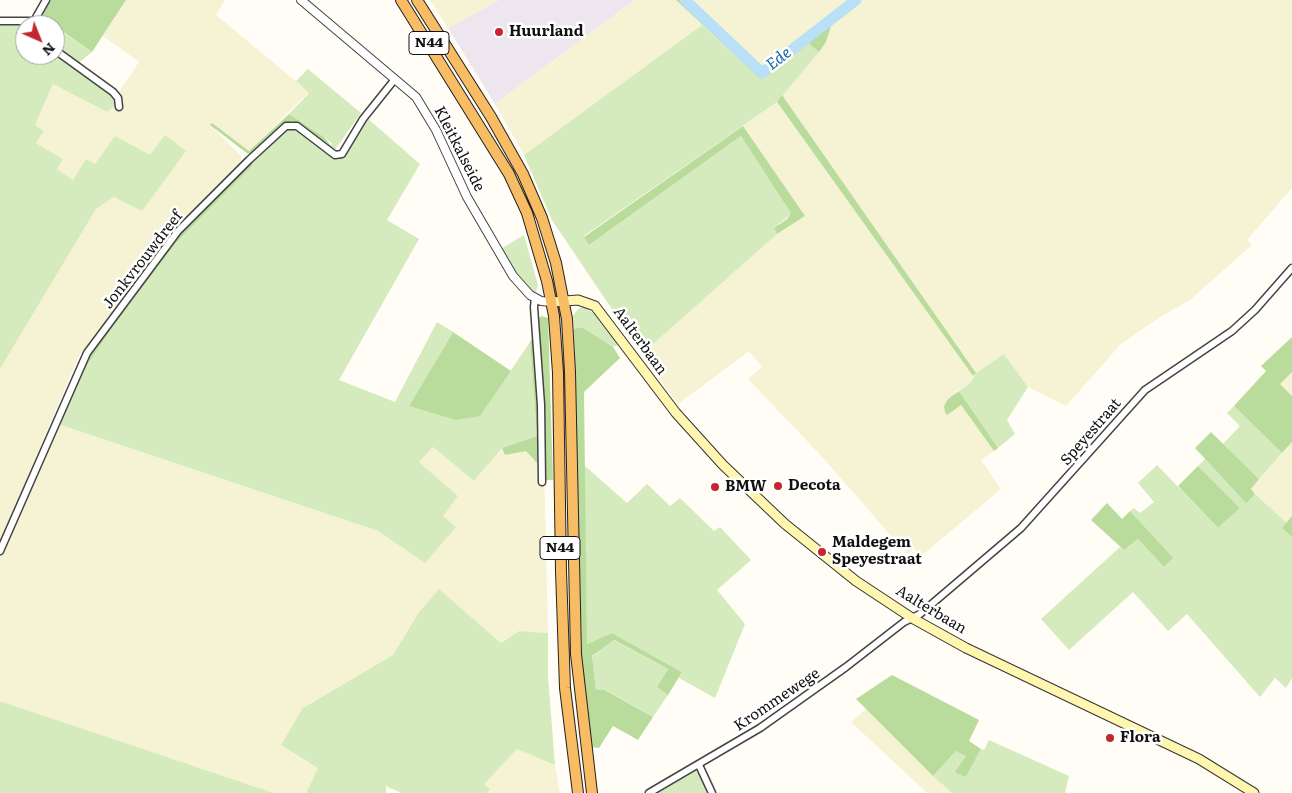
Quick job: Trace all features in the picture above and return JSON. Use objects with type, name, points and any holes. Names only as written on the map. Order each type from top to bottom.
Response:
[{"type":"highway","name":"N44","points":[[401,0],[487,136],[515,186],[536,238],[552,302],[558,373],[565,688],[578,793]]},
{"type":"highway","name":"N44","points":[[416,0],[491,117],[523,174],[549,236],[564,301],[570,372],[576,654],[592,793]]},
{"type":"main road","name":"Aalterbaan","points":[[552,302],[582,301],[595,306],[676,414],[751,493],[824,556],[912,618],[990,660],[1199,759],[1253,793]]},
{"type":"street","points":[[38,15],[46,0]]},
{"type":"street","name":"Kleitkalseide","points":[[301,0],[410,91],[422,106],[461,186],[513,276],[535,298]]},
{"type":"street","points":[[0,21],[15,22]]},
{"type":"street","points":[[65,57],[113,92],[118,98],[119,107]]},
{"type":"street","name":"Jonkvrouwdreef","points":[[0,551],[87,353],[178,231],[286,126],[297,126],[334,155],[342,154],[363,119],[395,79]]},
{"type":"street","name":"Speyestraat","points":[[912,618],[920,614],[1021,528],[1145,390],[1232,332],[1255,310],[1292,268]]},
{"type":"street","points":[[542,482],[541,405],[534,307],[535,298],[552,302]]},
{"type":"street","name":"Krommewege","points":[[649,793],[699,765],[807,696],[904,622],[912,618]]},
{"type":"street","points":[[699,765],[712,793]]},
{"type":"shaded area","points":[[126,0],[225,0],[216,15],[309,92],[249,151],[210,125],[241,156],[242,162],[175,228],[79,356],[0,541],[0,369],[96,209],[114,197],[150,156],[95,164],[86,159],[73,180],[57,169],[63,159],[36,143],[44,131],[35,125],[53,84],[107,112],[114,102],[111,95],[115,90],[119,92],[139,62],[103,36]]},
{"type":"shaded area","points":[[430,0],[499,0],[448,28]]},
{"type":"shaded area","points":[[499,0],[635,0],[495,104],[448,28]]},
{"type":"shaded area","points":[[635,0],[676,0],[702,25],[524,155],[495,104]]},
{"type":"shaded area","points":[[691,0],[851,0],[762,70]]},
{"type":"shaded area","points":[[860,0],[1292,0],[1292,188],[1247,240],[1252,245],[1190,300],[1160,317],[1121,344],[1066,406],[1028,387],[1004,354],[976,373],[782,95],[826,42],[832,23]]},
{"type":"shaded area","points":[[777,102],[973,376],[970,383],[956,392],[947,415],[960,404],[994,451],[981,460],[1001,489],[920,557],[914,548],[908,554],[824,459],[748,379],[762,367],[749,351],[678,404],[641,355],[777,234],[804,217],[743,126]]},
{"type":"shaded area","points":[[1292,372],[1292,396],[1280,384]]},
{"type":"shaded area","points":[[58,424],[378,531],[425,563],[442,516],[458,496],[419,462],[433,447],[474,481],[502,448],[505,455],[526,450],[533,460],[544,462],[548,633],[519,631],[501,643],[439,589],[419,612],[393,655],[303,708],[318,768],[306,793],[274,793],[0,701],[0,557]]},
{"type":"shaded area","points":[[1292,442],[1292,516],[1287,523],[1250,489]]},
{"type":"shaded area","points":[[866,709],[952,793],[927,793],[851,722]]},
{"type":"shaded area","points":[[517,749],[555,765],[560,793],[487,793],[490,789],[483,784]]},
{"type":"green space","points":[[50,0],[126,0],[92,52],[65,33],[65,15],[43,15]]},
{"type":"green space","points":[[676,0],[691,0],[762,69],[803,36],[807,41],[830,21],[832,23],[826,42],[819,52],[806,41],[774,66],[772,73],[763,79],[759,78]]},
{"type":"green space","points":[[0,24],[15,24],[15,65],[65,65],[65,61],[111,95],[114,102],[114,106],[107,112],[53,84],[35,125],[44,131],[36,143],[63,159],[57,169],[73,180],[86,159],[95,164],[115,136],[150,155],[165,135],[186,151],[142,211],[114,197],[96,209],[0,369]]},
{"type":"green space","points":[[702,25],[759,78],[763,79],[772,73],[774,66],[807,41],[819,52],[777,102],[584,236],[589,245],[741,136],[792,213],[774,228],[777,234],[642,354],[552,220],[524,155]]},
{"type":"green space","points":[[65,34],[92,52],[77,64],[65,54]]},
{"type":"green space","points":[[308,69],[361,113],[334,151],[330,148],[332,144],[324,137],[289,114],[309,93],[296,81]]},
{"type":"green space","points":[[782,95],[976,373],[973,376],[777,102]]},
{"type":"green space","points":[[289,114],[324,137],[332,147],[330,148],[292,121],[281,126],[254,152],[248,154],[210,125],[212,123],[249,151]]},
{"type":"green space","points":[[367,118],[420,164],[387,220],[419,239],[339,380],[395,402],[437,322],[453,332],[409,406],[480,416],[530,342],[537,436],[502,448],[474,481],[433,447],[419,462],[458,496],[443,516],[456,527],[425,563],[378,531],[58,424],[88,364],[110,331],[176,243],[253,165],[250,160],[281,132],[290,128],[296,128],[330,156],[340,158],[345,155]]},
{"type":"green space","points":[[743,126],[805,216],[777,234],[774,228],[787,219],[791,213],[741,136],[589,245],[584,237]]},
{"type":"green space","points":[[250,160],[253,165],[176,243],[110,331],[88,364],[58,424],[89,355],[180,232]]},
{"type":"green space","points":[[524,235],[538,285],[536,292],[529,289],[518,278],[502,248]]},
{"type":"green space","points":[[583,307],[597,315],[618,343],[616,346],[613,347],[582,327],[574,329],[573,316],[578,309]]},
{"type":"green space","points":[[542,316],[548,318],[553,480],[545,480],[544,463],[536,462],[526,451],[505,455],[502,448],[537,436],[530,342],[533,337],[539,336],[538,318]]},
{"type":"green space","points":[[582,327],[613,347],[620,358],[584,392],[587,644],[612,633],[682,672],[668,695],[657,687],[668,669],[614,640],[592,656],[596,690],[605,690],[653,717],[638,740],[613,726],[599,748],[591,747],[582,655],[574,329]]},
{"type":"green space","points":[[453,332],[511,371],[480,416],[456,420],[409,406]]},
{"type":"green space","points":[[1292,337],[1292,372],[1280,384],[1292,396],[1292,442],[1282,453],[1234,406],[1266,371],[1261,366]]},
{"type":"green space","points":[[1004,354],[1028,387],[1007,420],[1015,434],[998,448],[959,391],[970,383],[976,373]]},
{"type":"green space","points":[[959,391],[998,448],[994,451],[961,405],[947,415],[945,412],[944,406],[948,399]]},
{"type":"green space","points":[[1234,406],[1282,453],[1259,479],[1223,444],[1240,426],[1227,413]]},
{"type":"green space","points":[[1211,432],[1259,479],[1251,489],[1255,494],[1246,503],[1195,448]]},
{"type":"green space","points":[[1205,459],[1246,502],[1255,494],[1287,523],[1283,528],[1292,537],[1292,678],[1286,688],[1275,678],[1260,697],[1187,614],[1168,631],[1133,592],[1069,650],[1041,619],[1120,547],[1124,550],[1138,539],[1164,567],[1172,558],[1130,511],[1134,508],[1140,513],[1154,502],[1138,483],[1157,465],[1218,528],[1240,508],[1198,466]]},
{"type":"green space","points":[[584,465],[627,503],[647,484],[670,506],[680,498],[714,531],[720,527],[751,560],[717,590],[745,624],[715,698],[679,678],[682,672],[612,633],[587,644]]},
{"type":"green space","points":[[1198,466],[1240,508],[1218,528],[1178,486]]},
{"type":"green space","points":[[1107,503],[1122,519],[1130,511],[1173,558],[1164,567],[1138,539],[1124,550],[1091,520]]},
{"type":"green space","points":[[1292,516],[1292,537],[1282,528]]},
{"type":"green space","points":[[439,589],[501,643],[519,631],[548,633],[548,677],[555,765],[517,749],[484,784],[490,789],[487,793],[401,793],[386,786],[386,793],[306,793],[318,768],[281,745],[303,708],[393,655],[419,612]]},
{"type":"green space","points":[[613,640],[668,669],[657,687],[668,695],[653,717],[606,690],[596,690],[592,657]]},
{"type":"green space","points":[[892,675],[979,720],[969,741],[981,749],[966,777],[955,772],[966,756],[956,751],[933,776],[856,699]]},
{"type":"green space","points":[[0,701],[274,793],[0,793]]},
{"type":"green space","points":[[989,740],[1069,776],[1065,793],[952,793],[933,776],[956,751],[967,756],[966,777],[981,749],[984,750]]},
{"type":"green space","points":[[695,771],[700,774],[709,793],[657,793]]},
{"type":"waterway","name":"Ede","points":[[685,0],[762,73],[856,0]]},
{"type":"place","name":"Huurland","points":[[499,32]]},
{"type":"place","name":"Decota","points":[[778,486]]},
{"type":"place","name":"BMW","points":[[715,487]]},
{"type":"place","name":"Maldegem Speyestraat","points":[[822,552]]},
{"type":"place","name":"Flora","points":[[1110,738]]}]
